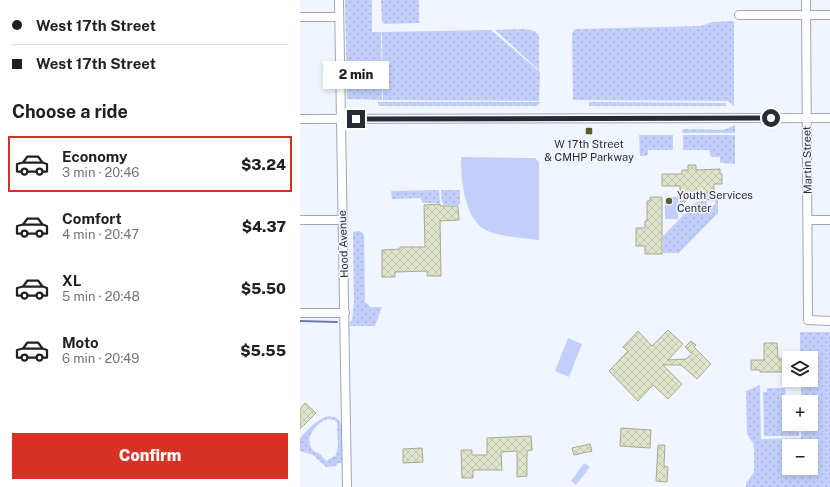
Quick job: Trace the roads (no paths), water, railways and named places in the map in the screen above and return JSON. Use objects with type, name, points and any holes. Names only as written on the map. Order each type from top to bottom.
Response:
[{"type":"street","name":"Hood Avenue","points":[[339,0],[347,487]]},
{"type":"street","name":"Martin Street","points":[[806,0],[808,320],[830,320]]},
{"type":"street","points":[[739,15],[830,16]]},
{"type":"street","points":[[300,17],[339,17]]},
{"type":"street","points":[[300,118],[830,118]]},
{"type":"street","points":[[300,220],[342,220]]},
{"type":"street","points":[[808,220],[830,220]]},
{"type":"street","points":[[300,313],[345,313]]},
{"type":"waterway","points":[[300,321],[337,322]]},
{"type":"place","name":"W 17th Street & CMHP Parkway","points":[[589,131]]},
{"type":"place","name":"Youth Services Center","points":[[669,201]]}]
